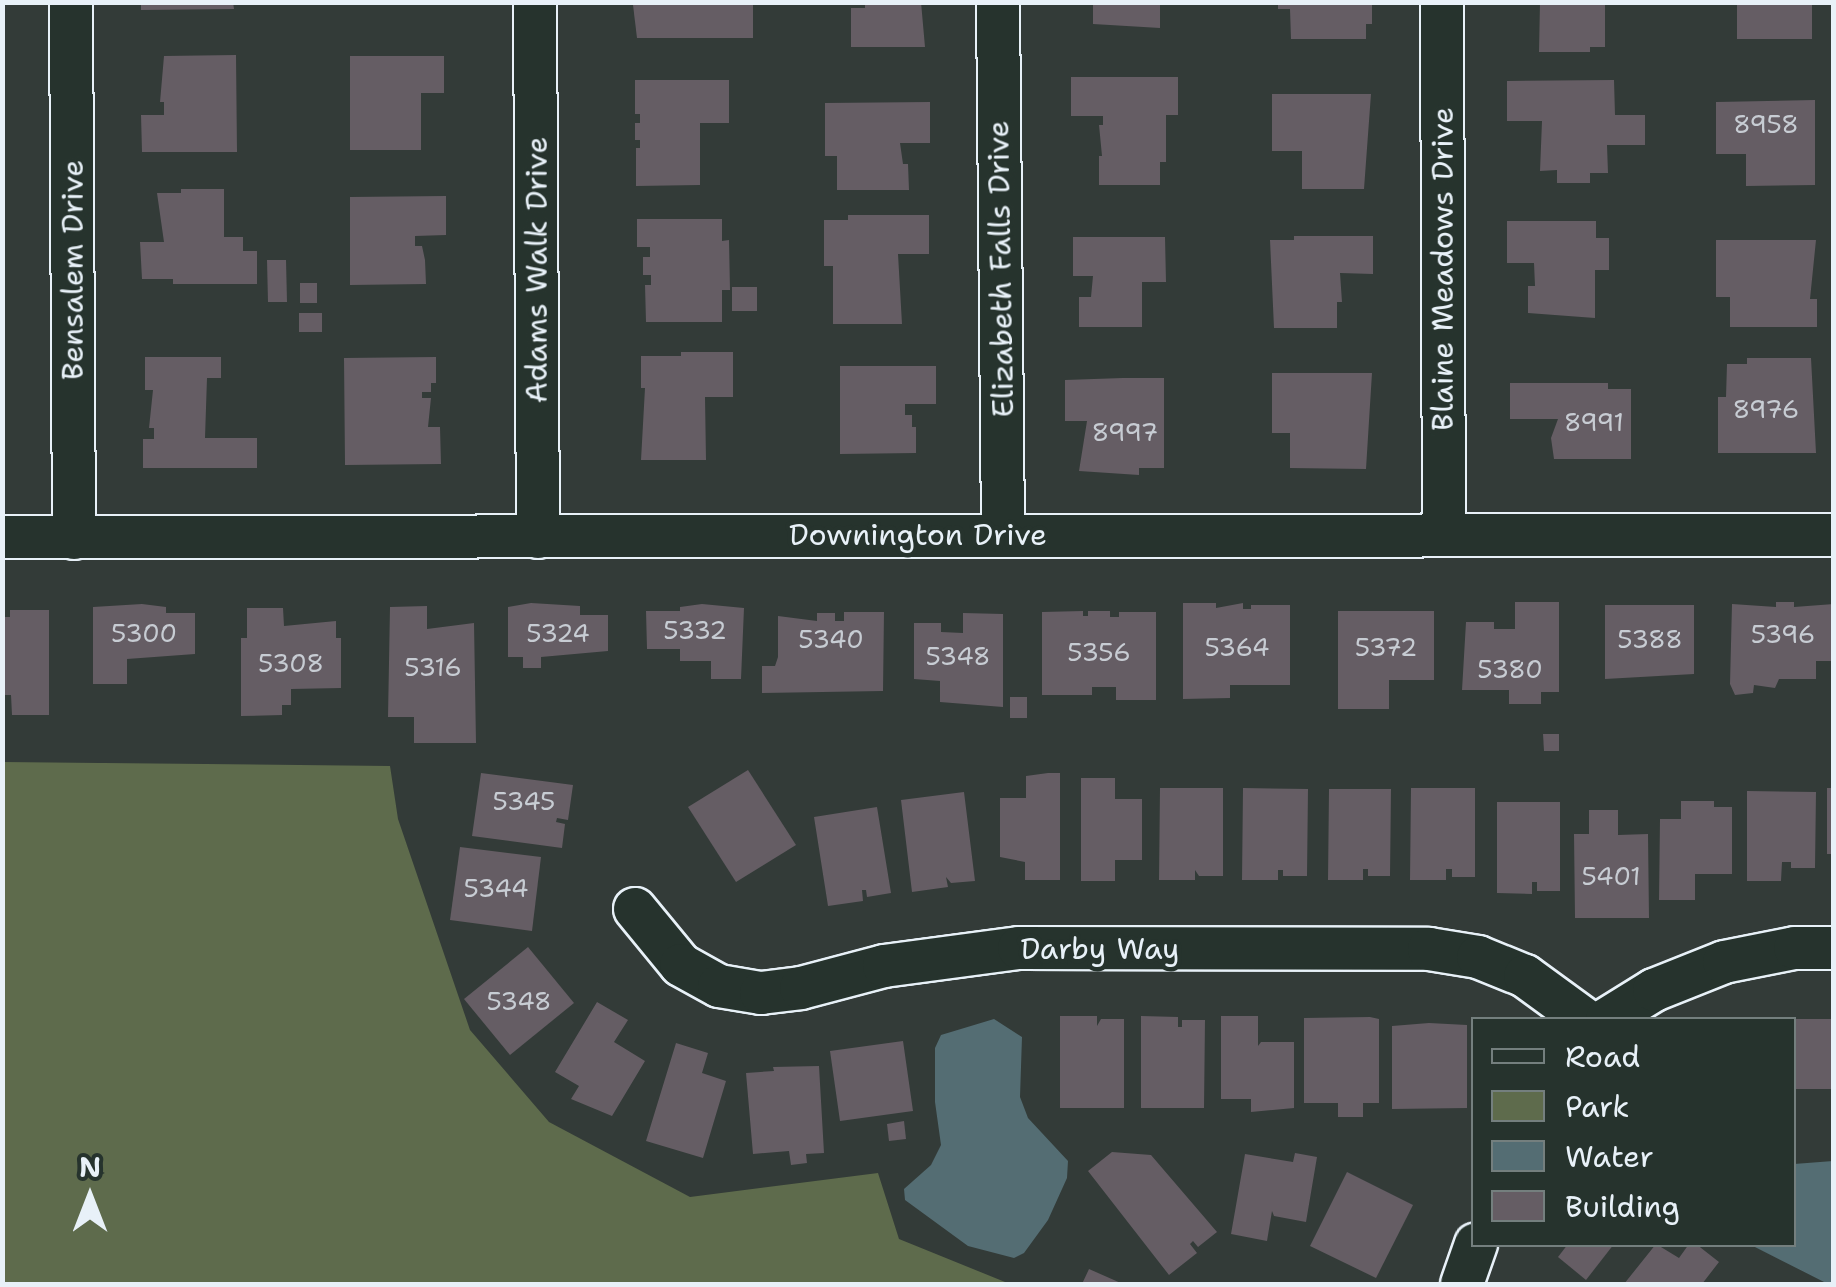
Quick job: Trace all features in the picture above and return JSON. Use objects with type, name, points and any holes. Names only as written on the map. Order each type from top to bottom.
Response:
[{"type":"street","name":"Bensalem Drive","points":[[71,2],[74,538]]},
{"type":"street","name":"Adams Walk Drive","points":[[535,2],[538,538]]},
{"type":"street","name":"Elizabeth Falls Drive","points":[[998,2],[1003,535]]},
{"type":"street","name":"Blaine Meadows Drive","points":[[1442,2],[1444,535]]},
{"type":"street","name":"Downington Drive","points":[[2,537],[1834,535]]},
{"type":"street","name":"Darby Way","points":[[635,909],[682,965],[718,986],[762,993],[801,988],[884,966],[1019,948],[1429,950],[1478,957],[1525,976],[1580,1017]]},
{"type":"street","points":[[1613,1017],[1654,990],[1724,962],[1796,948],[1834,948]]},
{"type":"green space","points":[[3,762],[390,766],[398,819],[470,1030],[549,1122],[690,1197],[878,1173],[899,1239],[1010,1284],[3,1284]]},
{"type":"water","points":[[994,1019],[1022,1037],[1020,1097],[1028,1118],[1068,1161],[1067,1178],[1048,1220],[1024,1253],[1014,1258],[968,1246],[905,1200],[904,1189],[931,1165],[941,1145],[935,1102],[935,1048],[941,1035]]},
{"type":"water","points":[[1833,1161],[1834,1284],[1755,1247],[1796,1247],[1796,1164]]},
{"type":"building","points":[[141,2],[233,2],[234,9],[141,10]]},
{"type":"building","points":[[753,2],[753,38],[637,38],[633,5]]},
{"type":"building","points":[[865,2],[921,2],[925,47],[851,47],[851,8],[865,8]]},
{"type":"building","points":[[1093,2],[1160,2],[1160,28],[1093,24]]},
{"type":"building","points":[[1278,2],[1372,2],[1372,24],[1366,24],[1366,39],[1291,39],[1290,9],[1278,9]]},
{"type":"building","points":[[1540,2],[1605,2],[1605,47],[1590,47],[1590,52],[1539,52]]},
{"type":"building","points":[[1812,2],[1812,39],[1737,39],[1737,3]]},
{"type":"building","points":[[236,55],[237,152],[142,152],[141,115],[164,115],[164,102],[160,102],[164,56]]},
{"type":"building","points":[[350,56],[444,56],[444,93],[421,93],[421,150],[350,150]]},
{"type":"building","points":[[1071,77],[1178,77],[1178,115],[1166,115],[1166,162],[1160,162],[1160,185],[1099,185],[1099,125],[1103,125],[1103,116],[1071,116]]},
{"type":"building","points":[[635,80],[729,80],[729,123],[700,123],[700,185],[636,186],[636,148],[640,148],[640,140],[635,140],[635,123],[640,123],[640,114],[635,114]]},
{"type":"building","points":[[1614,80],[1615,115],[1645,115],[1645,145],[1607,145],[1608,173],[1590,173],[1590,183],[1557,183],[1557,170],[1540,171],[1542,121],[1507,121],[1507,81]]},
{"type":"building","points":[[1272,94],[1371,94],[1364,189],[1302,189],[1302,151],[1272,151]]},
{"type":"building","points":[[1815,100],[1815,185],[1746,186],[1746,154],[1716,154],[1716,102]]},
{"type":"building","points":[[930,102],[930,143],[900,143],[903,164],[908,164],[909,190],[837,190],[837,156],[825,156],[825,103]]},
{"type":"building","points":[[181,189],[224,189],[224,237],[243,237],[243,251],[257,251],[257,284],[173,284],[173,279],[142,279],[140,242],[164,242],[157,193],[181,193]]},
{"type":"building","points":[[446,196],[446,235],[415,236],[415,246],[422,246],[426,284],[350,285],[350,197]]},
{"type":"building","points":[[848,215],[929,215],[929,254],[898,254],[902,324],[833,324],[833,266],[824,266],[824,220],[848,220]]},
{"type":"building","points":[[637,219],[722,219],[722,241],[729,240],[730,290],[722,290],[722,322],[646,322],[645,285],[651,285],[651,275],[643,275],[643,257],[650,257],[650,247],[637,247]]},
{"type":"building","points":[[1507,221],[1596,221],[1596,238],[1609,238],[1609,270],[1595,270],[1595,318],[1528,313],[1528,286],[1535,286],[1534,263],[1507,263]]},
{"type":"building","points":[[1294,236],[1373,236],[1373,274],[1340,273],[1342,302],[1337,302],[1337,328],[1274,328],[1270,240],[1294,240]]},
{"type":"building","points":[[1073,237],[1165,237],[1166,282],[1142,282],[1142,327],[1079,327],[1079,297],[1091,297],[1093,276],[1073,276]]},
{"type":"building","points":[[1716,240],[1816,240],[1810,299],[1817,299],[1817,327],[1730,327],[1730,297],[1716,297]]},
{"type":"building","points":[[267,260],[286,260],[287,302],[268,302]]},
{"type":"building","points":[[300,283],[317,283],[317,303],[300,303]]},
{"type":"building","points":[[732,287],[757,287],[757,311],[732,311]]},
{"type":"building","points":[[299,313],[322,313],[322,332],[299,332]]},
{"type":"building","points":[[681,352],[733,352],[733,397],[705,397],[706,460],[641,460],[645,388],[641,388],[641,356],[681,356]]},
{"type":"building","points":[[145,357],[221,357],[221,378],[207,378],[205,438],[257,438],[257,468],[143,468],[143,439],[154,439],[154,428],[149,428],[153,390],[145,390]]},
{"type":"building","points":[[436,357],[436,383],[431,383],[431,392],[422,392],[422,398],[431,398],[428,427],[440,427],[441,464],[345,465],[344,358]]},
{"type":"building","points":[[1747,358],[1811,358],[1816,453],[1718,453],[1718,397],[1726,397],[1727,364],[1747,364]]},
{"type":"building","points":[[840,366],[936,366],[936,404],[905,404],[905,415],[912,415],[912,427],[916,427],[916,453],[840,454]]},
{"type":"building","points":[[1272,373],[1372,373],[1366,469],[1290,468],[1290,433],[1272,433]]},
{"type":"building","points":[[1164,378],[1164,468],[1139,468],[1139,475],[1079,471],[1087,421],[1065,421],[1065,380]]},
{"type":"building","points":[[1510,383],[1608,383],[1608,389],[1631,389],[1631,459],[1554,459],[1551,438],[1558,419],[1510,419]]},
{"type":"building","points":[[1515,602],[1559,602],[1559,692],[1541,692],[1541,704],[1509,704],[1509,690],[1462,690],[1466,622],[1494,622],[1494,629],[1515,629]]},
{"type":"building","points":[[1776,602],[1794,602],[1794,607],[1834,604],[1834,661],[1816,661],[1816,679],[1779,679],[1775,688],[1754,685],[1753,693],[1735,695],[1730,684],[1732,604],[1776,607]]},
{"type":"building","points":[[531,603],[580,606],[580,615],[608,615],[608,651],[541,657],[541,668],[523,668],[523,657],[508,657],[508,607]]},
{"type":"building","points":[[1183,603],[1216,603],[1216,608],[1243,603],[1243,609],[1251,609],[1251,605],[1290,605],[1290,685],[1230,685],[1230,698],[1183,699]]},
{"type":"building","points":[[702,604],[744,608],[741,679],[711,679],[711,661],[680,661],[680,649],[647,649],[646,611],[680,611],[680,607]]},
{"type":"building","points":[[1605,605],[1694,605],[1694,674],[1605,679]]},
{"type":"building","points":[[427,606],[427,629],[474,623],[476,743],[414,743],[414,717],[388,717],[390,607]]},
{"type":"building","points":[[93,607],[166,607],[166,613],[195,613],[195,654],[127,659],[127,684],[93,684]]},
{"type":"building","points":[[247,608],[283,608],[284,626],[336,621],[336,638],[341,638],[341,688],[291,689],[291,705],[282,705],[282,715],[241,716],[241,638],[247,638]]},
{"type":"building","points":[[10,610],[49,610],[49,715],[12,715],[11,695],[2,695],[2,617],[10,617]]},
{"type":"building","points":[[1083,611],[1083,616],[1088,616],[1088,611],[1110,611],[1110,617],[1119,617],[1119,612],[1156,612],[1156,700],[1116,700],[1116,687],[1092,687],[1092,695],[1042,695],[1042,612]]},
{"type":"building","points":[[1338,611],[1434,611],[1434,680],[1389,680],[1389,709],[1338,709]]},
{"type":"building","points":[[844,612],[884,612],[883,691],[762,693],[762,666],[775,666],[778,657],[778,616],[817,621],[817,613],[835,613],[835,621],[844,621]]},
{"type":"building","points":[[963,613],[1003,614],[1003,707],[940,702],[940,681],[914,679],[914,623],[941,623],[941,632],[963,633]]},
{"type":"building","points":[[1010,697],[1027,697],[1027,718],[1010,718]]},
{"type":"building","points":[[1543,734],[1559,734],[1559,751],[1544,751]]},
{"type":"building","points":[[748,770],[796,845],[736,882],[688,807]]},
{"type":"building","points":[[481,773],[573,785],[568,820],[557,818],[556,822],[565,824],[562,848],[472,836]]},
{"type":"building","points":[[1060,773],[1060,880],[1025,880],[1025,862],[1000,857],[1000,798],[1026,798],[1026,776]]},
{"type":"building","points":[[1081,778],[1115,778],[1115,799],[1142,799],[1142,860],[1115,860],[1115,881],[1081,881]]},
{"type":"building","points":[[1160,788],[1223,788],[1223,876],[1199,876],[1195,870],[1195,880],[1159,880]]},
{"type":"building","points":[[1243,788],[1308,789],[1307,876],[1283,876],[1283,870],[1278,870],[1278,880],[1242,880]]},
{"type":"building","points":[[1411,788],[1475,788],[1475,877],[1452,877],[1452,869],[1446,869],[1446,880],[1410,880]]},
{"type":"building","points":[[1827,788],[1834,788],[1834,854],[1827,854]]},
{"type":"building","points":[[1329,789],[1391,789],[1390,876],[1368,876],[1368,869],[1363,869],[1363,880],[1328,880]]},
{"type":"building","points":[[1747,791],[1816,792],[1815,868],[1791,868],[1791,862],[1782,862],[1781,881],[1747,881]]},
{"type":"building","points":[[964,792],[975,881],[951,883],[946,877],[948,887],[912,892],[901,800]]},
{"type":"building","points":[[1681,801],[1714,801],[1714,807],[1732,807],[1732,874],[1695,874],[1695,900],[1659,900],[1660,819],[1681,819]]},
{"type":"building","points":[[1497,802],[1560,802],[1560,891],[1537,891],[1537,882],[1532,882],[1532,894],[1497,893]]},
{"type":"building","points":[[877,807],[891,893],[867,897],[866,890],[862,890],[863,901],[828,906],[814,817]]},
{"type":"building","points":[[1589,810],[1618,810],[1618,835],[1648,834],[1649,918],[1575,918],[1574,834],[1589,834]]},
{"type":"building","points":[[460,847],[541,857],[532,931],[450,920]]},
{"type":"building","points":[[528,947],[574,1003],[510,1055],[464,999]]},
{"type":"building","points":[[597,1002],[628,1020],[614,1042],[645,1061],[612,1116],[571,1099],[579,1086],[555,1072]]},
{"type":"building","points":[[1060,1016],[1097,1016],[1097,1026],[1101,1019],[1124,1019],[1124,1108],[1060,1108]]},
{"type":"building","points":[[1141,1016],[1178,1017],[1178,1027],[1182,1027],[1182,1020],[1205,1020],[1204,1108],[1141,1108]]},
{"type":"building","points":[[1221,1016],[1258,1016],[1258,1046],[1261,1042],[1294,1042],[1294,1108],[1251,1112],[1251,1099],[1221,1099]]},
{"type":"building","points":[[1304,1018],[1379,1019],[1379,1103],[1363,1103],[1363,1117],[1338,1117],[1338,1103],[1304,1103]]},
{"type":"building","points":[[1796,1019],[1834,1019],[1834,1089],[1796,1089]]},
{"type":"building","points":[[1467,1025],[1467,1108],[1392,1109],[1392,1026]]},
{"type":"building","points":[[903,1041],[913,1111],[840,1121],[830,1051]]},
{"type":"building","points":[[676,1043],[708,1053],[702,1073],[726,1081],[703,1158],[646,1141]]},
{"type":"building","points":[[819,1066],[824,1153],[806,1154],[807,1163],[791,1165],[789,1151],[753,1154],[746,1073],[774,1071],[773,1067]]},
{"type":"building","points":[[904,1121],[906,1139],[889,1141],[887,1124]]},
{"type":"building","points":[[1112,1152],[1151,1155],[1217,1232],[1198,1247],[1193,1241],[1190,1244],[1197,1253],[1169,1275],[1088,1171]]},
{"type":"building","points":[[1295,1153],[1317,1157],[1306,1222],[1274,1216],[1272,1211],[1267,1241],[1231,1234],[1245,1154],[1293,1162]]},
{"type":"building","points":[[1347,1172],[1413,1205],[1376,1278],[1310,1246]]},
{"type":"building","points":[[1566,1247],[1612,1247],[1586,1280],[1558,1257]]},
{"type":"building","points":[[1654,1247],[1679,1258],[1687,1247],[1700,1247],[1719,1262],[1702,1284],[1624,1284]]},
{"type":"building","points":[[1089,1269],[1123,1284],[1082,1284]]}]
